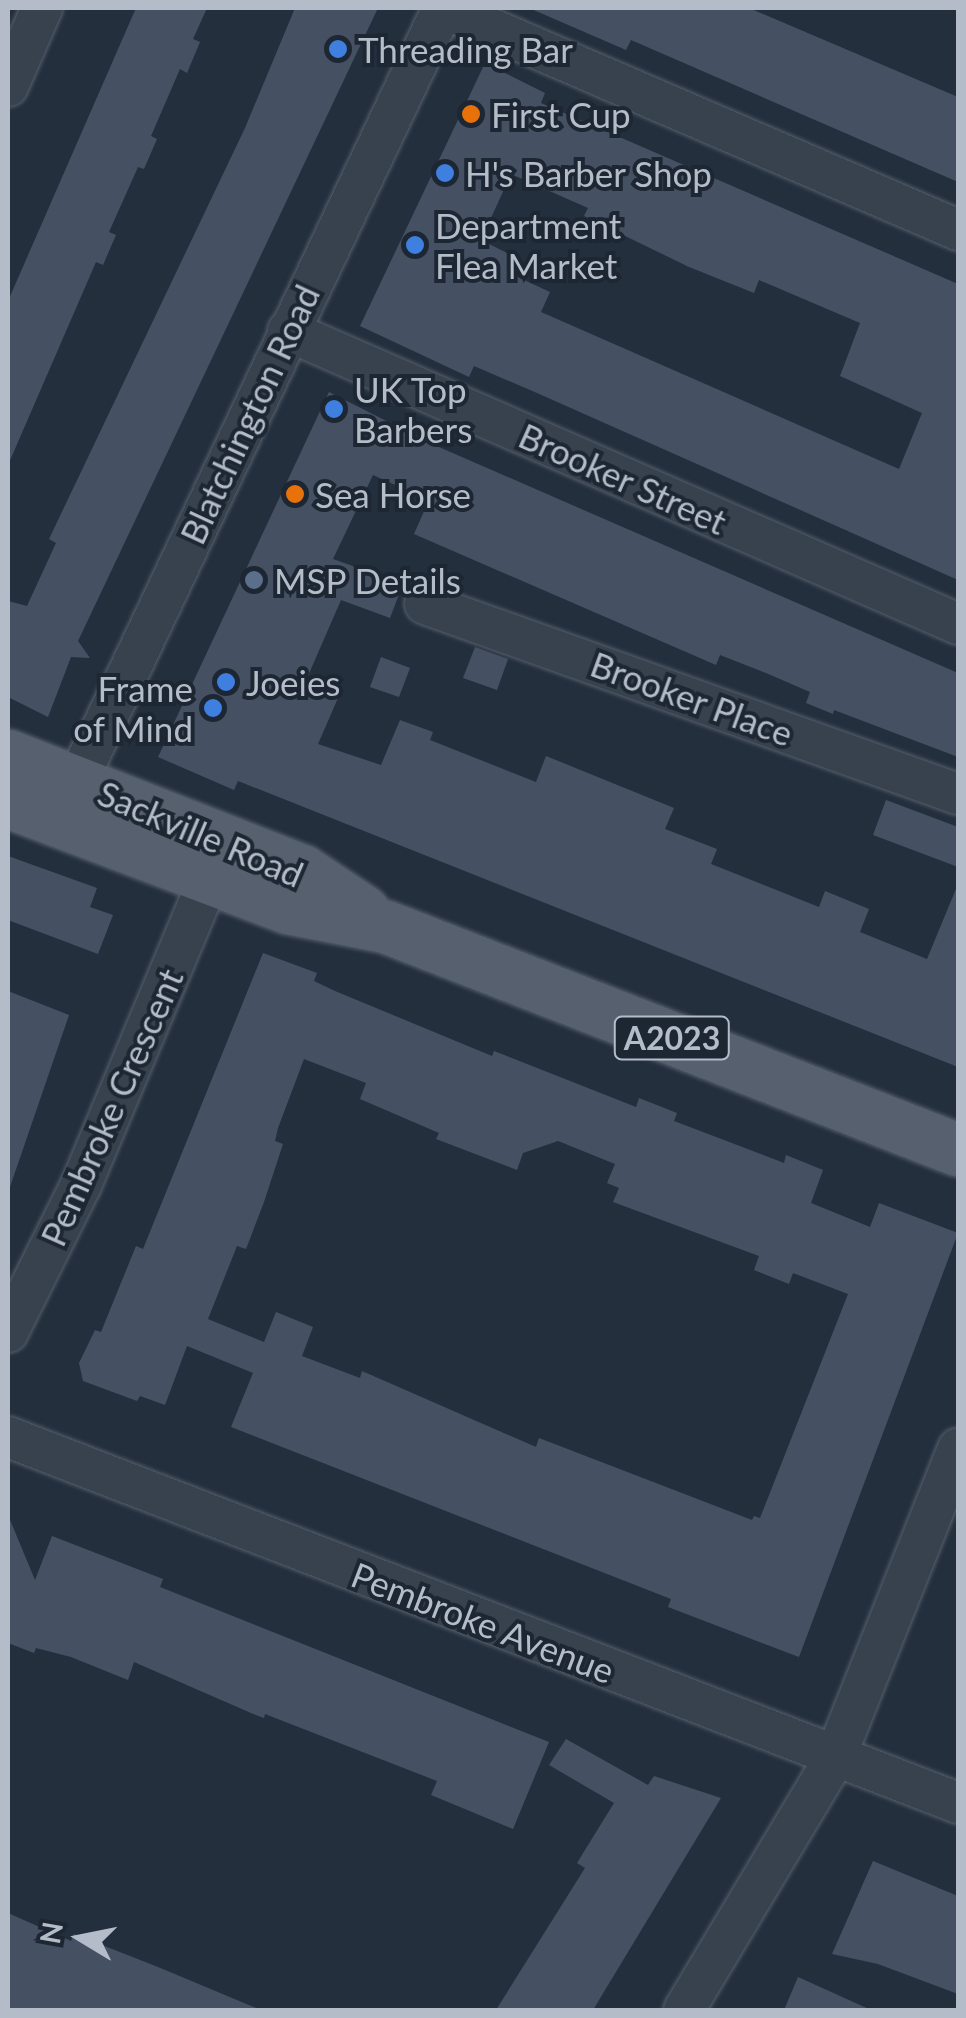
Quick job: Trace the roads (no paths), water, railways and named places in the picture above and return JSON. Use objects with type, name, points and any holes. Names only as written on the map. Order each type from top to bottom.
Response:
[{"type":"main road","name":"Sackville Road","points":[[8,756],[67,802],[209,879],[288,908],[386,927],[958,1150]]},
{"type":"main road","name":"Sackville Road","points":[[8,802],[67,802],[302,871],[386,927]]},
{"type":"street","points":[[8,86],[42,8]]},
{"type":"street","points":[[443,8],[958,230]]},
{"type":"street","name":"Blatchington Road","points":[[67,802],[443,8]]},
{"type":"street","name":"Brooker Street","points":[[288,332],[958,624]]},
{"type":"street","name":"Brooker Place","points":[[425,604],[958,794]]},
{"type":"street","name":"Pembroke Crescent","points":[[8,1332],[104,1133],[209,879]]},
{"type":"street","name":"Pembroke Avenue","points":[[8,1437],[958,1804]]},
{"type":"street","points":[[684,2010],[835,1758],[958,1449]]},
{"type":"place","name":"Threading Bar","points":[[338,49]]},
{"type":"place","name":"First Cup","points":[[471,114]]},
{"type":"place","name":"H's Barber Shop","points":[[445,173]]},
{"type":"place","name":"Department Flea Market","points":[[415,245]]},
{"type":"place","name":"UK Top Barbers","points":[[334,409]]},
{"type":"place","name":"Sea Horse","points":[[295,494]]},
{"type":"place","name":"MSP Details","points":[[254,580]]},
{"type":"place","name":"Joeies","points":[[226,682]]},
{"type":"place","name":"Frame of Mind","points":[[213,708]]}]
